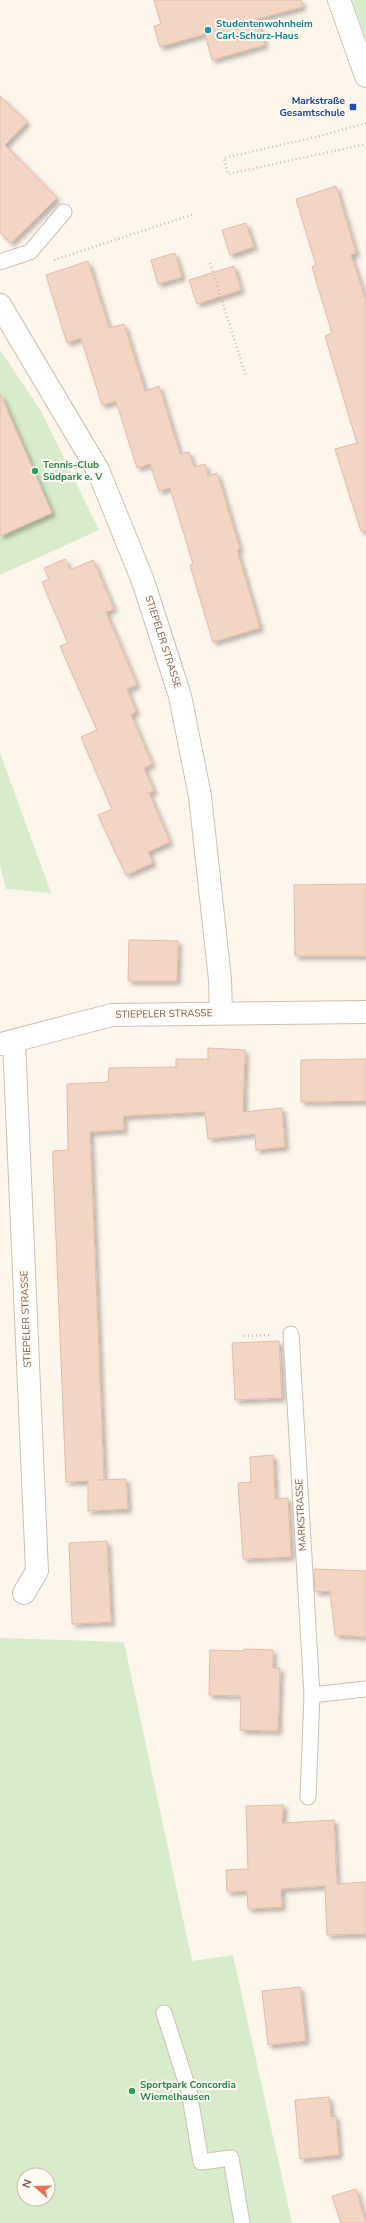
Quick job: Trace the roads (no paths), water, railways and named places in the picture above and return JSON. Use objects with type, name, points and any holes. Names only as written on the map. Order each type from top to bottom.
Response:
[{"type":"street","points":[[339,0],[366,76]]},
{"type":"street","name":"STIEPELER STRASSE","points":[[0,305],[98,470],[143,581],[180,696],[200,796],[220,980],[221,1013]]},
{"type":"street","name":"STIEPELER STRASSE","points":[[24,1593],[37,1571],[7,1042],[112,1015],[366,1012]]},
{"type":"lane","points":[[0,262],[30,252],[64,212]]},
{"type":"lane","name":"MARKSTRASSE","points":[[291,1334],[312,1695],[308,1797]]},
{"type":"lane","points":[[312,1695],[366,1689]]},
{"type":"lane","points":[[164,2013],[189,2091],[202,2162],[231,2158],[242,2223]]},
{"type":"place","name":"Studentenwohnheim Carl-Schurz-Haus","points":[[208,30]]},
{"type":"place","name":"Markstraße Gesamtschule","points":[[353,107]]},
{"type":"place","name":"Tennis-Club Südpark e. V","points":[[35,471]]},
{"type":"place","name":"Sportpark Concordia Wiemelhausen","points":[[132,2091]]}]
